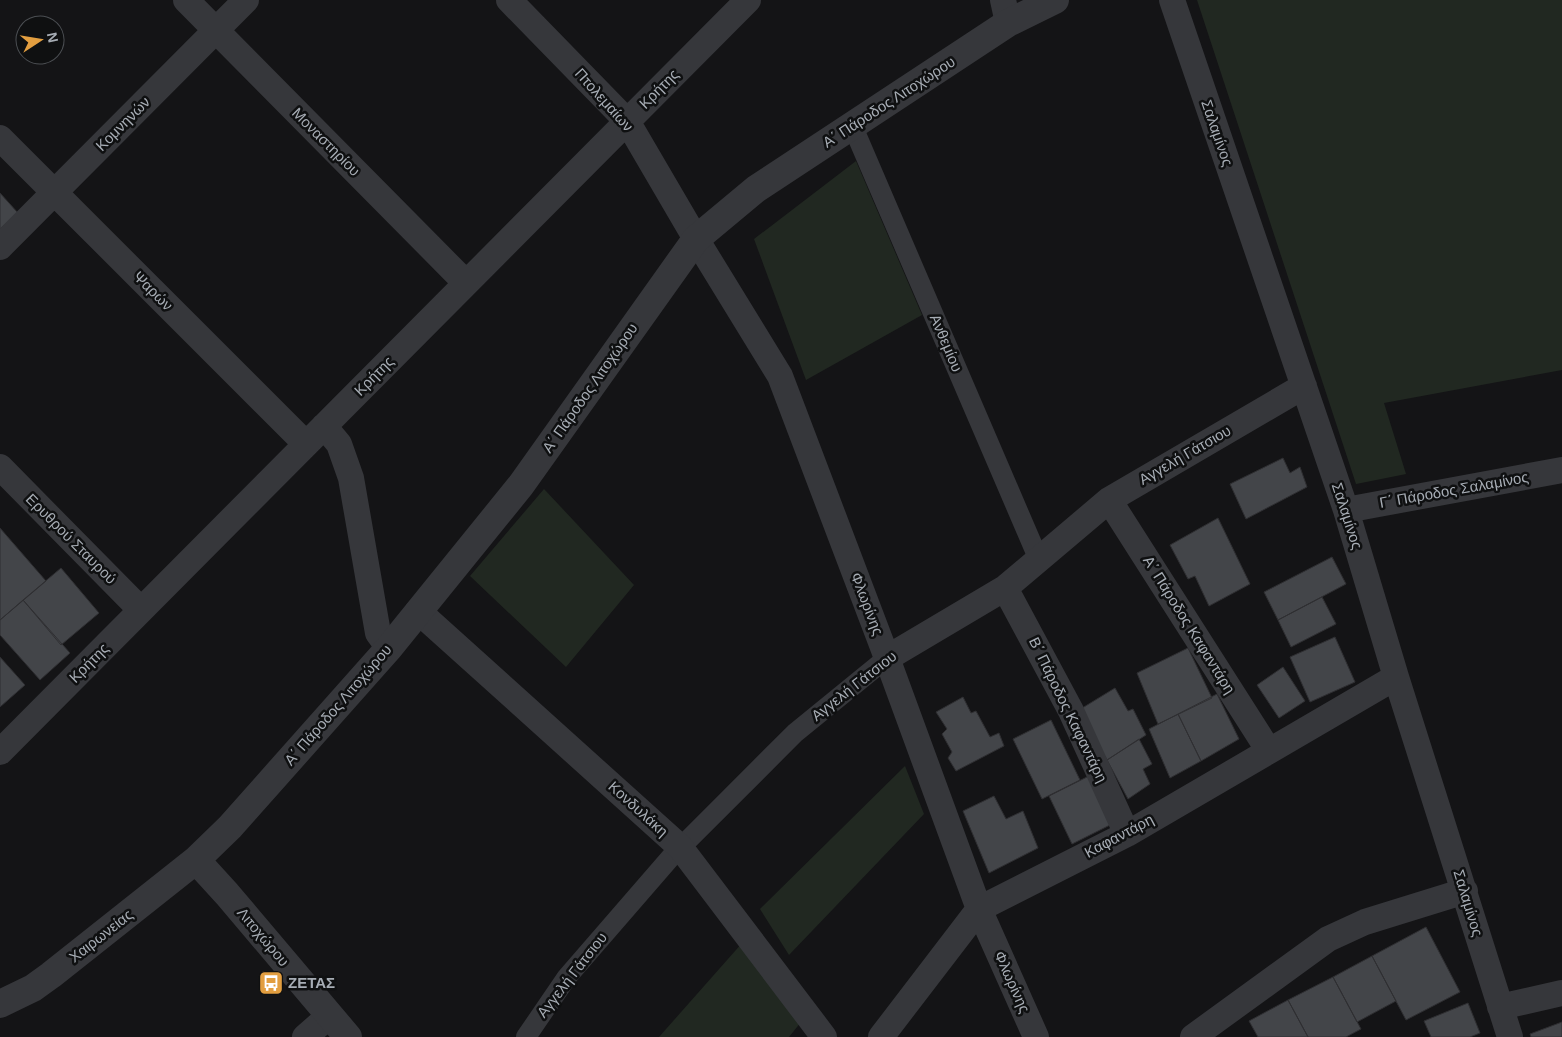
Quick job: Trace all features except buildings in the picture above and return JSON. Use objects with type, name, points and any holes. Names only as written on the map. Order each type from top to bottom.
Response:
[{"type":"street","name":"Μοναστηρίου","points":[[186,0],[466,283]]},
{"type":"street","name":"Κομνηνών","points":[[0,247],[246,0]]},
{"type":"street","name":"Πτολεμαίων","points":[[509,0],[627,121],[696,239]]},
{"type":"street","name":"Κρήτης","points":[[0,752],[748,0]]},
{"type":"street","name":"Α΄ Πάροδος Λιτοχώρου","points":[[196,860],[230,827],[389,648],[521,485],[696,239],[756,189],[853,126],[1006,12],[1055,0]]},
{"type":"street","name":"Σαλαμίνος","points":[[1172,0],[1346,510],[1396,677],[1510,1037]]},
{"type":"street","name":"Ανθεμίου","points":[[853,126],[1039,560]]},
{"type":"street","name":"Ψαρών","points":[[0,138],[55,192],[315,435],[339,444],[351,478],[378,633],[389,648]]},
{"type":"street","name":"Φλωρίνης","points":[[696,239],[780,376],[887,658],[979,909],[1036,1037]]},
{"type":"street","name":"Αγγελή Γάτσιου","points":[[526,1037],[567,977],[680,847],[795,733],[887,658],[1005,588],[1109,500],[1304,386]]},
{"type":"street","name":"Ερυθρού Σταυρού","points":[[0,467],[141,610]]},
{"type":"street","name":"Γ΄ Πάροδος Σαλαμίνος","points":[[1346,510],[1562,470]]},
{"type":"street","name":"Α΄ Πάροδος Καφαντάρη","points":[[1109,500],[1269,751]]},
{"type":"street","name":"Β΄ Πάροδος Καφαντάρη","points":[[1005,588],[1071,711],[1127,834]]},
{"type":"street","name":"Κονδυλάκη","points":[[418,611],[680,847],[824,1037]]},
{"type":"street","name":"Καφαντάρη","points":[[881,1037],[979,909],[1127,834],[1396,677]]},
{"type":"street","name":"Χαιρωνείας","points":[[0,1004],[33,988],[51,975],[196,860]]},
{"type":"street","name":"Λιτοχώρου","points":[[196,860],[348,1037]]},
{"type":"street","points":[[1193,1037],[1328,939],[1365,922],[1464,890]]},
{"type":"street","points":[[1500,1007],[1562,993]]},
{"type":"street","points":[[305,1037],[329,1016]]},
{"type":"shaded area","points":[[1197,0],[1562,0],[1562,370],[1384,403],[1406,474],[1356,484]]},
{"type":"shaded area","points":[[856,161],[922,315],[806,380],[754,239]]},
{"type":"shaded area","points":[[544,489],[634,585],[566,667],[470,576]]},
{"type":"shaded area","points":[[905,766],[924,814],[789,955],[760,909]]},
{"type":"shaded area","points":[[743,942],[801,1022],[789,1037],[659,1037]]},
{"type":"place","name":"ΖΕΤΑΣ","points":[[271,983]]}]
